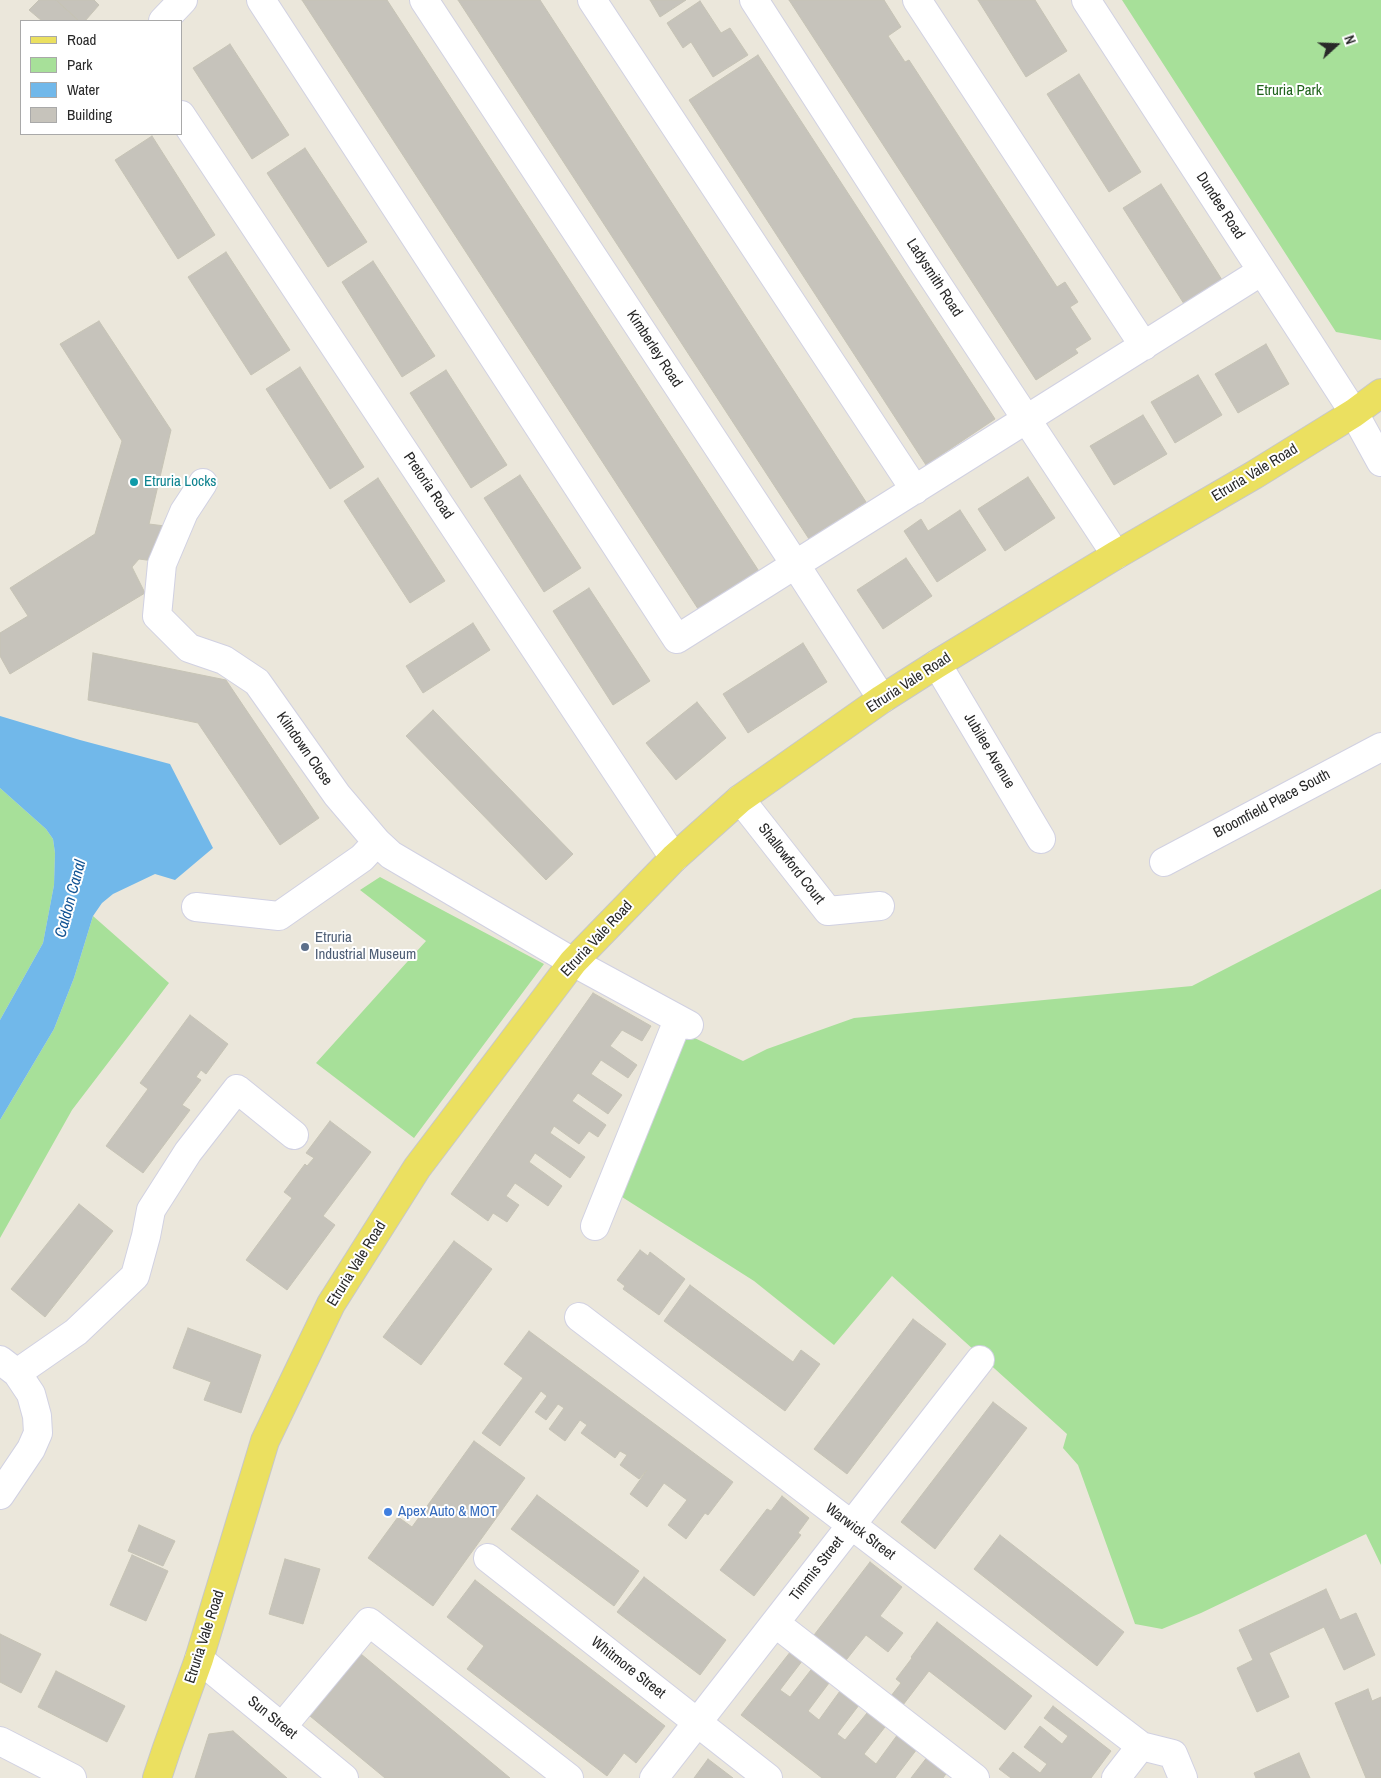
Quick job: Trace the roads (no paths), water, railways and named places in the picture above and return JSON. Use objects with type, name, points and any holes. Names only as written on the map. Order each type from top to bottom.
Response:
[{"type":"main road","name":"Etruria Vale Road","points":[[157,1778],[199,1659],[265,1441],[331,1304],[418,1168],[573,962],[674,858],[740,798],[882,698],[1116,555],[1254,475],[1354,413],[1381,394]]},
{"type":"street","points":[[164,20],[183,0]]},
{"type":"street","points":[[261,0],[677,639],[1262,271]]},
{"type":"street","name":"Kimberley Road","points":[[424,0],[882,698]]},
{"type":"street","points":[[592,0],[915,490]]},
{"type":"street","name":"Ladysmith Road","points":[[754,0],[924,264],[1116,555]]},
{"type":"street","points":[[917,0],[1144,346]]},
{"type":"street","name":"Dundee Road","points":[[1086,0],[1354,413],[1381,462]]},
{"type":"street","name":"Pretoria Road","points":[[182,117],[674,858]]},
{"type":"street","name":"Kilndown Close","points":[[204,483],[184,512],[162,564],[157,616],[189,648],[224,660],[257,682],[337,795],[391,855],[573,962],[683,1023],[595,1226]]},
{"type":"street","name":"Jubilee Avenue","points":[[937,664],[1041,839]]},
{"type":"street","name":"Broomfield Place South","points":[[1164,862],[1381,747]]},
{"type":"street","name":"Shallowford Court","points":[[740,798],[828,911],[880,906]]},
{"type":"street","points":[[196,907],[279,916],[362,858],[371,835]]},
{"type":"street","points":[[0,1495],[31,1449],[38,1432],[37,1416],[31,1394],[8,1366],[76,1332],[134,1276],[146,1236],[151,1210],[188,1152],[238,1089],[294,1136]]},
{"type":"street","name":"Warwick Street","points":[[579,1317],[1141,1746]]},
{"type":"street","name":"Timmis Street","points":[[654,1778],[980,1360]]},
{"type":"street","name":"Whitmore Street","points":[[488,1558],[768,1778]]},
{"type":"street","points":[[282,1727],[369,1622],[569,1778]]},
{"type":"street","points":[[775,1623],[975,1778]]},
{"type":"street","name":"Sun Street","points":[[199,1659],[344,1778]]},
{"type":"street","points":[[0,1741],[72,1778]]},
{"type":"street","points":[[1116,1778],[1141,1746],[1173,1754],[1183,1778]]},
{"type":"water","name":"Caldon Canal","points":[[0,716],[170,764],[213,848],[175,880],[155,874],[113,894],[102,903],[93,916],[74,978],[54,1029],[0,1120],[0,1020],[43,943],[54,885],[55,853],[53,839],[46,829],[0,788]]},
{"type":"place","name":"Etruria Locks","points":[[134,482]]},
{"type":"place","name":"Etruria Industrial Museum","points":[[305,947]]},
{"type":"place","name":"Apex Auto & MOT","points":[[388,1512]]},
{"type":"park label","name":"Etruria Park","points":[[1289,91]]}]
